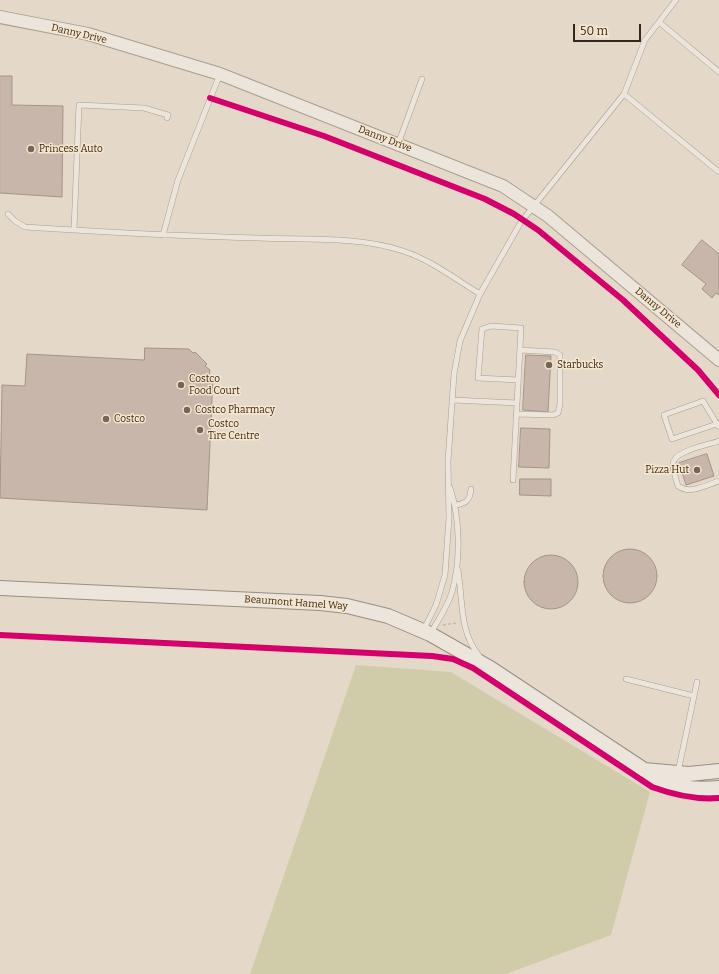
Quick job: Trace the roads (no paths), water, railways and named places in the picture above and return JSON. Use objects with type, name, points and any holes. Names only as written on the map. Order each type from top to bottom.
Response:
[{"type":"main road","name":"Beaumont Hamel Way","points":[[0,588],[320,603],[347,606],[388,616],[427,632],[490,668],[644,770],[668,784],[693,789],[719,788]]},
{"type":"main road","points":[[644,770],[699,774],[719,771]]},
{"type":"street","name":"Danny Drive","points":[[0,17],[88,34],[220,74],[488,179],[516,193],[534,206],[719,360]]},
{"type":"lane","points":[[427,632],[445,576],[448,461],[456,360],[460,341],[480,294],[521,222],[624,94],[645,40],[676,0]]},
{"type":"lane","points":[[659,22],[719,72]]},
{"type":"lane","points":[[163,235],[178,180],[220,74]]},
{"type":"lane","points":[[398,144],[422,79]]},
{"type":"lane","points":[[624,94],[719,172]]},
{"type":"lane","points":[[74,230],[79,105],[144,108],[168,115],[167,118]]},
{"type":"lane","points":[[8,214],[15,221],[25,227],[163,235],[344,241],[378,245],[404,251],[421,258],[480,294]]},
{"type":"lane","points":[[513,480],[521,328],[490,326],[482,329],[478,378],[518,380]]},
{"type":"lane","points":[[516,414],[553,415],[558,413],[560,404],[560,355],[555,352],[520,350]]},
{"type":"lane","points":[[453,400],[517,403]]},
{"type":"lane","points":[[703,401],[718,425],[672,439],[664,415],[703,401]]},
{"type":"lane","points":[[719,441],[682,453],[676,457],[673,464],[678,486],[683,490],[692,490],[719,481]]},
{"type":"lane","points":[[448,483],[456,505],[457,564],[466,634],[472,648],[490,668]]},
{"type":"lane","points":[[456,505],[468,500],[471,489]]},
{"type":"lane","points":[[427,632],[452,592],[457,564]]},
{"type":"lane","points":[[626,679],[694,696]]},
{"type":"lane","points":[[678,772],[697,682]]},
{"type":"place","name":"Princess Auto","points":[[31,149]]},
{"type":"place","name":"Starbucks","points":[[549,365]]},
{"type":"place","name":"Costco Food Court","points":[[181,385]]},
{"type":"place","name":"Costco Pharmacy","points":[[187,410]]},
{"type":"place","name":"Costco","points":[[106,419]]},
{"type":"place","name":"Costco Tire Centre","points":[[200,430]]},
{"type":"place","name":"Pizza Hut","points":[[697,470]]}]
